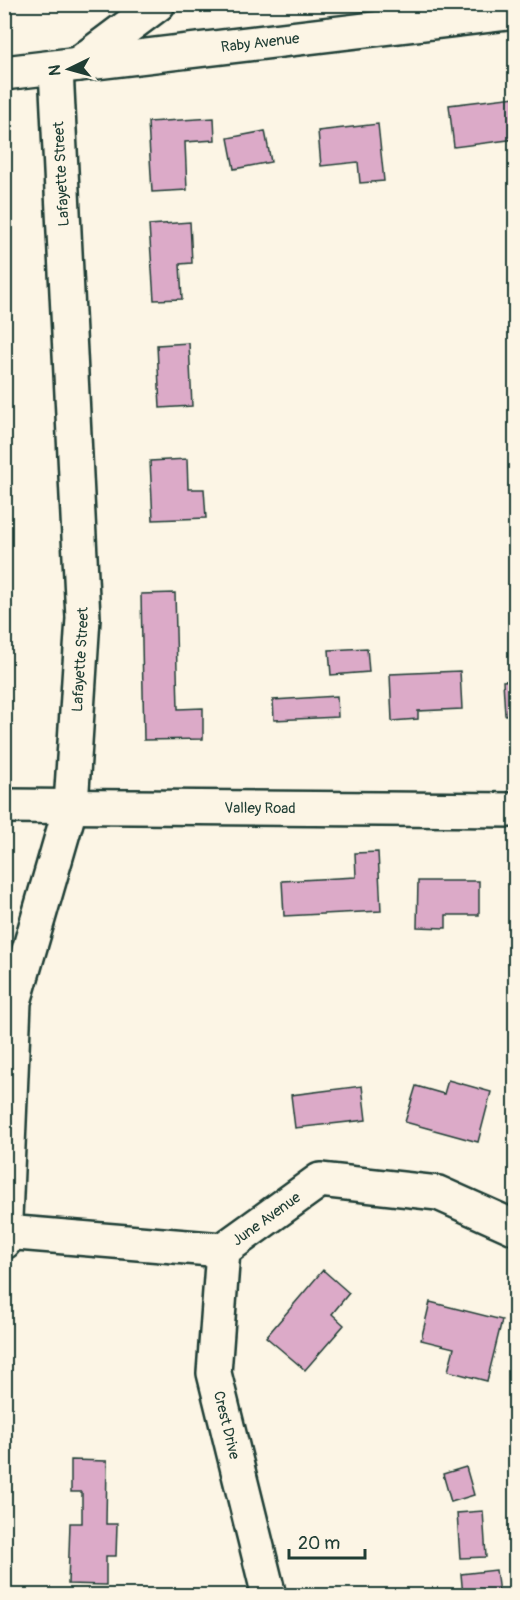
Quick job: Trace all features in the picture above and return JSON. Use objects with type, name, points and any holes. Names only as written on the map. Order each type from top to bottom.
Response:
[{"type":"street","points":[[65,68],[158,4]]},
{"type":"street","name":"Raby Avenue","points":[[4,74],[516,12]]},
{"type":"street","name":"Lafayette Street","points":[[5,1237],[14,1002],[71,805],[82,618],[65,68]]},
{"type":"street","name":"Valley Road","points":[[4,806],[516,810]]},
{"type":"street","name":"June Avenue","points":[[5,1237],[223,1250],[320,1180],[438,1193],[516,1228]]},
{"type":"street","name":"Crest Drive","points":[[223,1250],[214,1373],[269,1596]]},
{"type":"building","points":[[515,97],[516,139],[454,147],[449,105]]},
{"type":"building","points":[[214,118],[215,140],[185,142],[187,190],[152,192],[148,122]]},
{"type":"building","points":[[378,124],[384,181],[360,183],[358,162],[321,166],[318,131]]},
{"type":"building","points":[[265,131],[271,162],[234,169],[228,138]]},
{"type":"building","points":[[190,222],[192,263],[180,264],[182,299],[154,300],[149,225]]},
{"type":"building","points":[[189,343],[192,406],[160,408],[157,345]]},
{"type":"building","points":[[4,414],[7,455],[4,455]]},
{"type":"building","points":[[187,459],[188,489],[204,489],[206,518],[153,520],[150,461]]},
{"type":"building","points":[[175,593],[178,709],[203,708],[203,739],[144,740],[141,594]]},
{"type":"building","points":[[4,646],[7,677],[4,677]]},
{"type":"building","points":[[367,648],[369,672],[331,675],[329,650]]},
{"type":"building","points":[[460,671],[462,709],[418,711],[418,719],[392,721],[390,674]]},
{"type":"building","points":[[516,680],[516,714],[505,715],[503,681]]},
{"type":"building","points":[[337,696],[338,717],[274,720],[273,700]]},
{"type":"building","points":[[378,852],[381,911],[284,916],[282,881],[356,877],[355,853]]},
{"type":"building","points":[[418,881],[479,881],[479,915],[446,915],[446,928],[417,927]]},
{"type":"building","points":[[448,1080],[491,1092],[478,1142],[405,1122],[416,1086],[444,1094]]},
{"type":"building","points":[[362,1086],[366,1120],[295,1128],[291,1095]]},
{"type":"building","points":[[323,1270],[349,1293],[332,1314],[344,1325],[305,1370],[266,1337]]},
{"type":"building","points":[[430,1302],[502,1320],[487,1381],[448,1371],[454,1348],[421,1340]]},
{"type":"building","points":[[71,1460],[107,1461],[106,1524],[117,1524],[116,1556],[106,1556],[106,1585],[68,1584],[70,1523],[82,1523],[82,1492],[71,1492]]},
{"type":"building","points":[[466,1467],[474,1495],[451,1502],[443,1474]]},
{"type":"building","points":[[483,1511],[486,1557],[460,1558],[457,1513]]},
{"type":"building","points":[[496,1570],[499,1593],[463,1596],[461,1574]]}]
